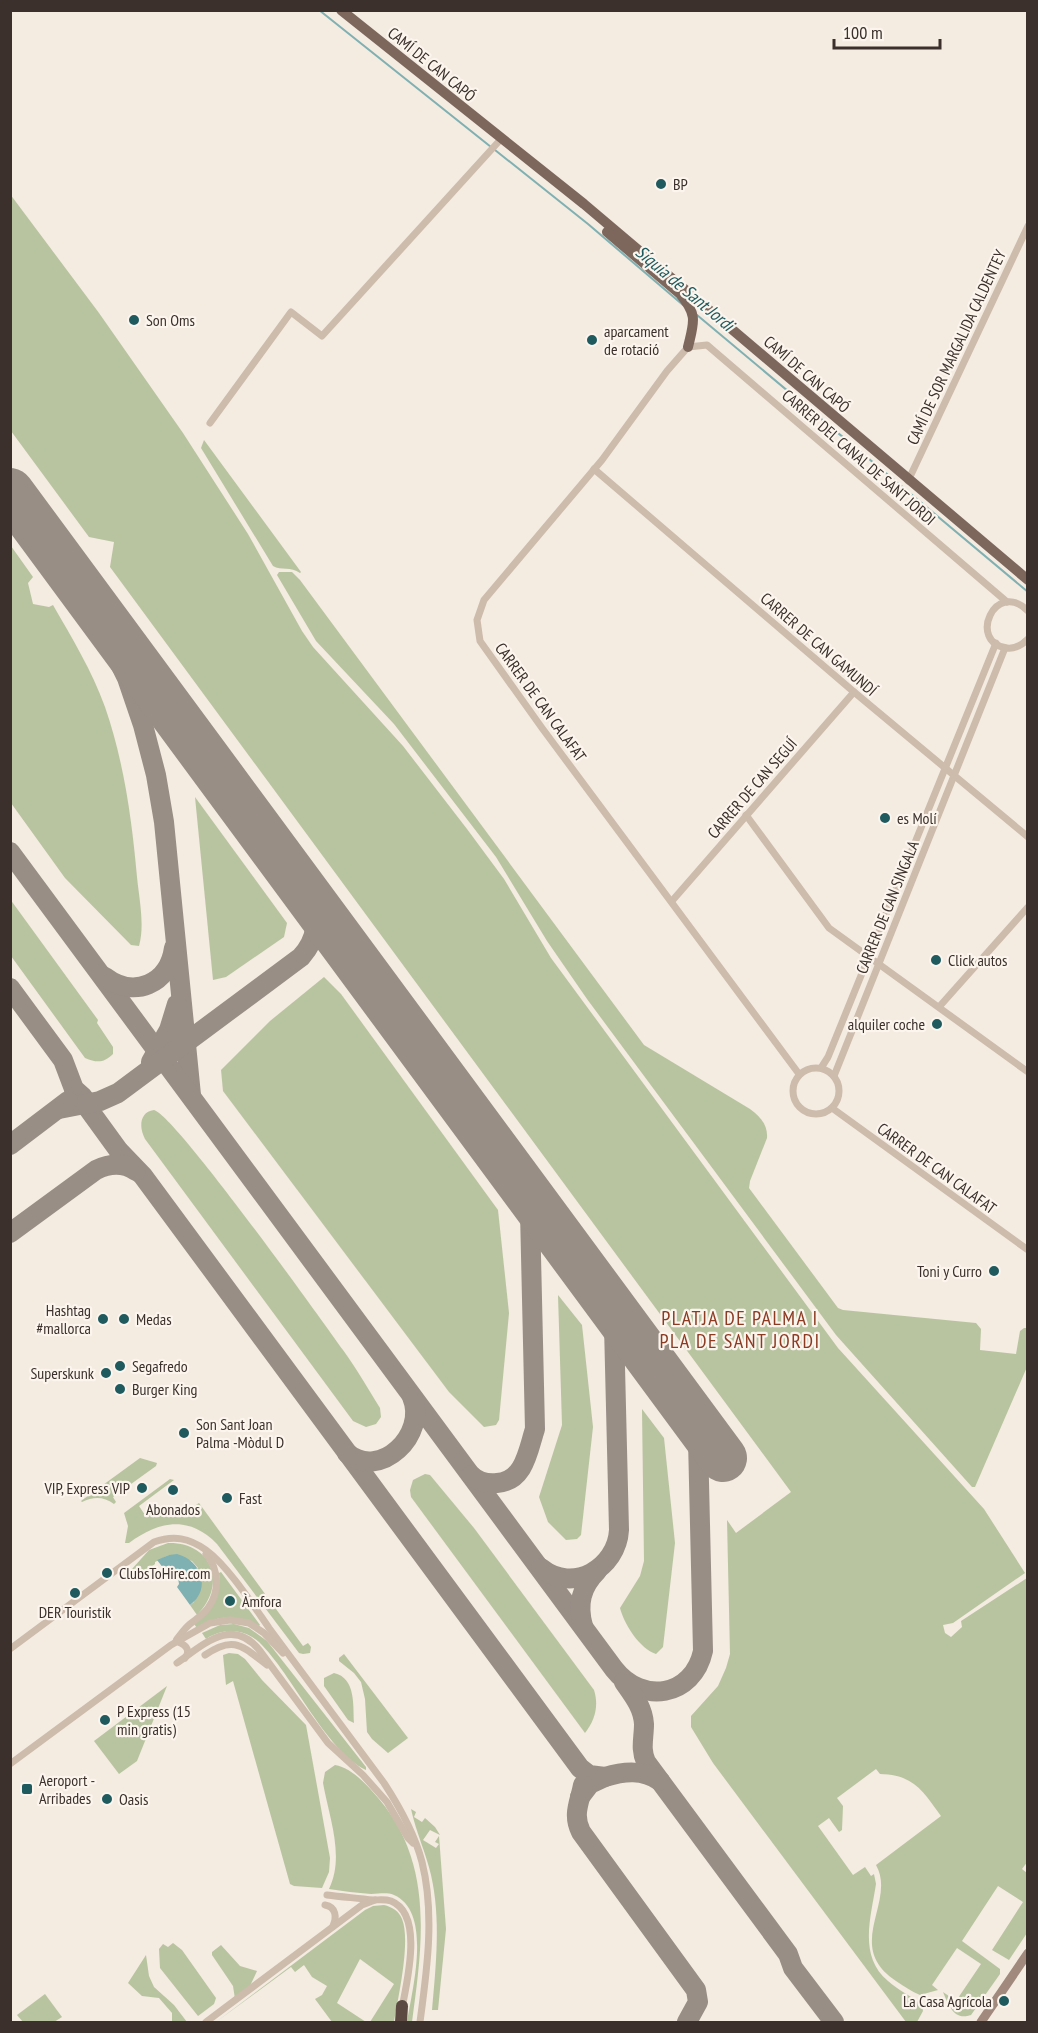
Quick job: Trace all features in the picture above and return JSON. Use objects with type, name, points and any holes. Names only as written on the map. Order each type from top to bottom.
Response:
[{"type":"highway","points":[[400,2022],[402,2006]]},
{"type":"main road","name":"CAMÍ DE CAN CAPÓ","points":[[341,10],[498,142],[584,204],[908,481],[1028,580]]},
{"type":"main road","points":[[584,204],[605,230],[680,294],[690,306],[694,318],[688,347]]},
{"type":"street","points":[[210,423],[291,312],[322,336],[498,142]]},
{"type":"street","name":"CAMÍ DE SOR MARGALIDA CALDENTEY","points":[[908,481],[1028,226]]},
{"type":"street","name":"CARRER DEL CANAL DE SANT JORDI","points":[[688,347],[707,345],[1007,602],[1021,606],[1028,611]]},
{"type":"street","name":"CARRER DE CAN CALAFAT","points":[[688,347],[594,469],[484,600],[477,620],[480,641],[799,1074]]},
{"type":"street","name":"CARRER DE CAN GAMUNDÍ","points":[[594,469],[854,692],[1028,837]]},
{"type":"street","points":[[1007,602],[993,609],[987,623],[987,631],[996,643],[1005,648],[1018,646],[1028,639]]},
{"type":"street","name":"CARRER DE CAN SINGALA","points":[[821,1068],[828,1057],[996,643]]},
{"type":"street","name":"CARRER DE CAN SINGALA","points":[[834,1076],[1005,648]]},
{"type":"street","name":"CARRER DE CAN SEGUÍ","points":[[672,901],[854,692]]},
{"type":"street","points":[[746,816],[829,928],[1028,1072]]},
{"type":"street","points":[[939,1008],[1028,907]]},
{"type":"street","points":[[813,1068],[821,1068],[834,1076],[839,1089],[831,1108],[817,1115],[802,1110],[793,1097],[792,1089],[799,1074],[813,1068]]},
{"type":"street","name":"CARRER DE CAN CALAFAT","points":[[831,1108],[1028,1250]]},
{"type":"street","points":[[10,1649],[154,1542],[167,1538],[180,1538],[199,1546],[221,1564],[394,1798],[417,1846],[426,1884],[428,1915],[427,1971],[420,2022]]},
{"type":"street","points":[[176,1641],[188,1625],[208,1608],[215,1594],[217,1582],[214,1569],[209,1558],[199,1546]]},
{"type":"street","points":[[10,1764],[176,1641],[216,1622],[230,1620],[245,1622],[264,1633],[307,1679]]},
{"type":"street","points":[[177,1663],[214,1638],[235,1635],[254,1643],[328,1743],[363,1775],[387,1802],[408,1838],[417,1846]]},
{"type":"street","points":[[176,1641],[183,1643],[187,1649],[185,1658]]},
{"type":"street","points":[[205,1654],[220,1645],[237,1644],[273,1670]]},
{"type":"street","points":[[327,1895],[389,1900],[404,1911],[409,1922],[410,1957],[402,2006]]},
{"type":"street","points":[[206,2022],[363,1905],[375,1900]]},
{"type":"street","points":[[325,1905],[331,1907],[334,1912],[333,1927]]},
{"type":"street","points":[[981,2022],[1028,1953]]},
{"type":"green space","points":[[10,194],[99,313],[183,433],[248,534],[313,647],[403,746],[467,829],[504,879],[551,958],[838,1348],[984,1509],[1025,1573],[953,1623],[943,1625],[945,1633],[951,1637],[962,1627],[961,1621],[1027,1578],[1028,1861],[1022,1869],[1027,1873],[1027,1933],[1009,1960],[992,1950],[1023,1902],[998,1886],[962,1941],[1000,1969],[1000,1974],[971,2015],[956,2014],[943,1992],[956,2001],[981,1964],[957,1948],[932,1985],[938,1990],[920,1995],[896,1981],[881,1967],[873,1953],[874,1924],[881,1894],[881,1879],[876,1865],[941,1816],[922,1792],[901,1777],[880,1774],[876,1769],[837,1798],[843,1806],[842,1830],[839,1832],[829,1818],[818,1826],[853,1875],[865,1867],[871,1876],[874,1874],[876,1884],[870,1923],[870,1948],[879,1971],[888,1981],[922,2005],[923,2011],[917,2022],[906,2022],[713,1763],[691,1727],[691,1716],[718,1686],[730,1654],[727,1520],[736,1533],[791,1492],[110,567],[114,542],[89,537],[11,431]]},
{"type":"green space","points":[[204,440],[300,573],[273,566],[201,448]]},
{"type":"green space","points":[[11,546],[33,577],[28,583],[33,604],[49,607],[53,605],[88,668],[112,728],[130,813],[141,912],[142,929],[139,946],[131,945],[65,878],[11,803]]},
{"type":"green space","points":[[279,572],[292,572],[300,580],[644,1045],[750,1109],[760,1118],[765,1125],[767,1138],[749,1188],[838,1308],[976,1323],[981,1329],[980,1350],[1016,1354],[1020,1331],[1027,1328],[1027,1367],[975,1487],[972,1487],[836,1335],[587,999],[547,941],[496,857],[394,724],[316,641],[277,575]]},
{"type":"green space","points":[[195,797],[287,923],[284,937],[226,977],[213,980]]},
{"type":"green space","points":[[10,899],[98,1020],[97,1023],[113,1047],[113,1054],[107,1059],[97,1061],[85,1058],[11,956]]},
{"type":"green space","points":[[324,977],[341,994],[498,1210],[509,1313],[499,1420],[496,1425],[484,1427],[449,1392],[223,1091],[221,1070],[270,1021]]},
{"type":"green space","points":[[154,1110],[167,1120],[217,1180],[348,1357],[380,1408],[381,1417],[376,1424],[366,1427],[353,1421],[145,1139],[142,1130],[143,1117],[149,1111]]},
{"type":"green space","points":[[558,1295],[582,1325],[593,1427],[581,1535],[577,1539],[566,1540],[548,1522],[539,1497],[562,1425]]},
{"type":"green space","points":[[642,1409],[664,1438],[675,1543],[663,1647],[656,1654],[644,1647],[634,1635],[620,1608],[640,1576],[644,1561]]},
{"type":"green space","points":[[140,1458],[157,1463],[156,1466],[113,1497],[116,1502],[114,1504],[98,1498],[81,1501]]},
{"type":"green space","points":[[425,1474],[430,1475],[474,1528],[594,1690],[595,1713],[585,1733],[411,1497],[410,1490],[413,1480]]},
{"type":"green space","points":[[170,1479],[174,1480],[139,1506],[145,1515],[150,1511],[154,1516],[162,1509],[167,1514],[173,1514],[184,1507],[187,1511],[199,1503],[303,1646],[308,1643],[311,1647],[310,1653],[299,1653],[217,1544],[196,1529],[174,1524],[163,1526],[125,1543],[128,1526],[124,1513]]},
{"type":"green space","points":[[168,1543],[195,1549],[205,1557],[211,1567],[212,1591],[197,1615],[190,1605],[194,1602],[198,1568],[192,1561],[169,1555],[155,1562],[138,1577],[132,1569],[149,1550]]},
{"type":"green space","points":[[221,1572],[259,1626],[236,1618],[220,1618],[197,1628],[194,1624],[206,1614],[214,1602]]},
{"type":"green space","points":[[234,1624],[249,1628],[267,1641],[366,1767],[366,1770],[351,1760],[337,1746],[272,1656],[259,1642],[239,1632],[226,1631],[206,1639],[202,1633],[220,1625]]},
{"type":"green space","points":[[238,1654],[245,1659],[306,1725],[330,1858],[329,1872],[322,1888],[290,1884],[233,1681],[226,1685],[223,1655]]},
{"type":"green space","points":[[344,1654],[408,1738],[388,1753],[367,1732],[365,1699],[361,1682],[339,1661]]},
{"type":"green space","points":[[334,1673],[346,1680],[350,1686],[354,1723],[348,1720],[324,1686],[324,1678]]},
{"type":"green space","points":[[167,1686],[137,1761],[119,1774],[94,1741]]},
{"type":"green space","points":[[335,1765],[345,1768],[360,1779],[392,1817],[406,1844],[415,1872],[420,1901],[421,1931],[412,2022],[407,2022],[415,1972],[417,1934],[406,1904],[394,1895],[386,1893],[366,1894],[329,1889],[334,1876],[336,1850],[323,1783],[325,1772]]},
{"type":"green space","points":[[411,1809],[416,1812],[414,1817],[422,1822],[425,1818],[440,1835],[430,1830],[423,1840],[436,1848],[439,1844],[435,1842],[439,1836],[446,1929],[438,2010],[432,2010],[437,1942],[434,1892],[429,1867]]},
{"type":"green space","points":[[384,1905],[399,1914],[404,1929],[403,1970],[394,2022],[370,2022],[394,1984],[360,1959],[337,2003],[366,2022],[332,2022],[315,1999],[322,1995],[327,1986],[312,1977],[304,1965],[295,1972],[291,1967],[216,2022],[365,1910],[373,1906]]},
{"type":"green space","points":[[173,1943],[182,1950],[216,1998],[214,2004],[198,2016],[160,1968],[159,1949],[163,1944],[168,1947]]},
{"type":"green space","points":[[221,1945],[240,1966],[257,1971],[249,1988],[235,1999],[233,1986],[212,1955],[212,1952]]},
{"type":"green space","points":[[146,1955],[149,1976],[154,1987],[174,2005],[187,2022],[172,2022],[172,2013],[159,1998],[142,1996],[128,1983]]},
{"type":"green space","points":[[45,1994],[62,2017],[54,2022],[23,2022],[17,2015]]},
{"type":"water","points":[[177,1554],[192,1562],[201,1576],[201,1591],[190,1605],[177,1587],[178,1578],[171,1578],[157,1560]]},
{"type":"waterway","name":"Síquia de Sant Jordi","points":[[319,10],[491,147]]},
{"type":"waterway","name":"Síquia de Sant Jordi","points":[[495,150],[588,224],[683,305]]},
{"type":"waterway","name":"Síquia de Sant Jordi","points":[[697,315],[1028,592]]},
{"type":"taxiway","points":[[65,565],[98,619],[127,678],[143,725],[156,775],[164,822],[191,1095]]},
{"type":"taxiway","points":[[10,852],[614,1669],[638,1688],[652,1691],[665,1691],[689,1678],[703,1651],[698,1440],[690,1413]]},
{"type":"taxiway","points":[[59,1109],[100,1101],[118,1093],[301,957],[311,943],[315,928],[309,896]]},
{"type":"taxiway","points":[[105,977],[116,984],[127,987],[148,984],[158,979],[165,971],[174,948]]},
{"type":"taxiway","points":[[10,988],[63,1060],[74,1089],[83,1097]]},
{"type":"taxiway","points":[[151,1062],[169,1030],[177,1004]]},
{"type":"taxiway","points":[[74,1089],[119,1151],[143,1176],[580,1768],[589,1775],[605,1777],[590,1784],[580,1797]]},
{"type":"taxiway","points":[[10,1145],[68,1101]]},
{"type":"taxiway","points":[[10,1233],[96,1170],[116,1164],[136,1171]]},
{"type":"taxiway","points":[[471,1475],[480,1481],[490,1483],[506,1481],[514,1477],[524,1463],[535,1429],[530,1212],[528,1198],[521,1184]]},
{"type":"taxiway","points":[[541,1568],[553,1575],[566,1578],[579,1577],[602,1566],[616,1544],[619,1530],[614,1326],[612,1313],[605,1298]]},
{"type":"taxiway","points":[[347,1453],[360,1460],[373,1461],[386,1457],[398,1449],[407,1438],[413,1425],[415,1411],[412,1397]]},
{"type":"taxiway","points":[[583,1626],[580,1610],[582,1596],[587,1583],[597,1571]]},
{"type":"taxiway","points":[[624,1682],[642,1712],[643,1748],[646,1762],[788,1954],[793,1968],[834,2022]]},
{"type":"taxiway","points":[[605,1777],[633,1772],[647,1774],[660,1781]]},
{"type":"taxiway","points":[[583,1785],[577,1814],[581,1832],[696,1990],[698,2002],[687,2022]]},
{"type":"runway","points":[[10,492],[723,1458]]},
{"type":"place","name":"BP","points":[[661,184]]},
{"type":"place","name":"Son Oms","points":[[134,320]]},
{"type":"place","name":"aparcament de rotació","points":[[592,340]]},
{"type":"place","name":"es Molí","points":[[885,818]]},
{"type":"place","name":"Click autos","points":[[936,960]]},
{"type":"place","name":"alquiler coche","points":[[937,1024]]},
{"type":"place","name":"Toni y Curro","points":[[994,1271]]},
{"type":"place","name":"Hashtag #mallorca","points":[[103,1319]]},
{"type":"place","name":"Medas","points":[[124,1319]]},
{"type":"place","name":"Segafredo","points":[[120,1366]]},
{"type":"place","name":"Superskunk","points":[[106,1373]]},
{"type":"place","name":"Burger King","points":[[120,1389]]},
{"type":"place","name":"Son Sant Joan Palma -Mòdul D","points":[[184,1433]]},
{"type":"place","name":"VIP, Express VIP","points":[[142,1488]]},
{"type":"place","name":"Abonados","points":[[173,1490]]},
{"type":"place","name":"Fast","points":[[227,1498]]},
{"type":"place","name":"ClubsToHire.com","points":[[107,1573]]},
{"type":"place","name":"DER Touristik","points":[[75,1593]]},
{"type":"place","name":"Àmfora","points":[[230,1601]]},
{"type":"place","name":"P Express (15 min gratis)","points":[[105,1720]]},
{"type":"place","name":"Aeroport - Arribades","points":[[27,1789]]},
{"type":"place","name":"Oasis","points":[[107,1799]]},
{"type":"place","name":"La Casa Agrícola","points":[[1004,2001]]},
{"type":"district","name":"PLATJA DE PALMA I PLA DE SANT JORDI","points":[[740,1330]]}]
